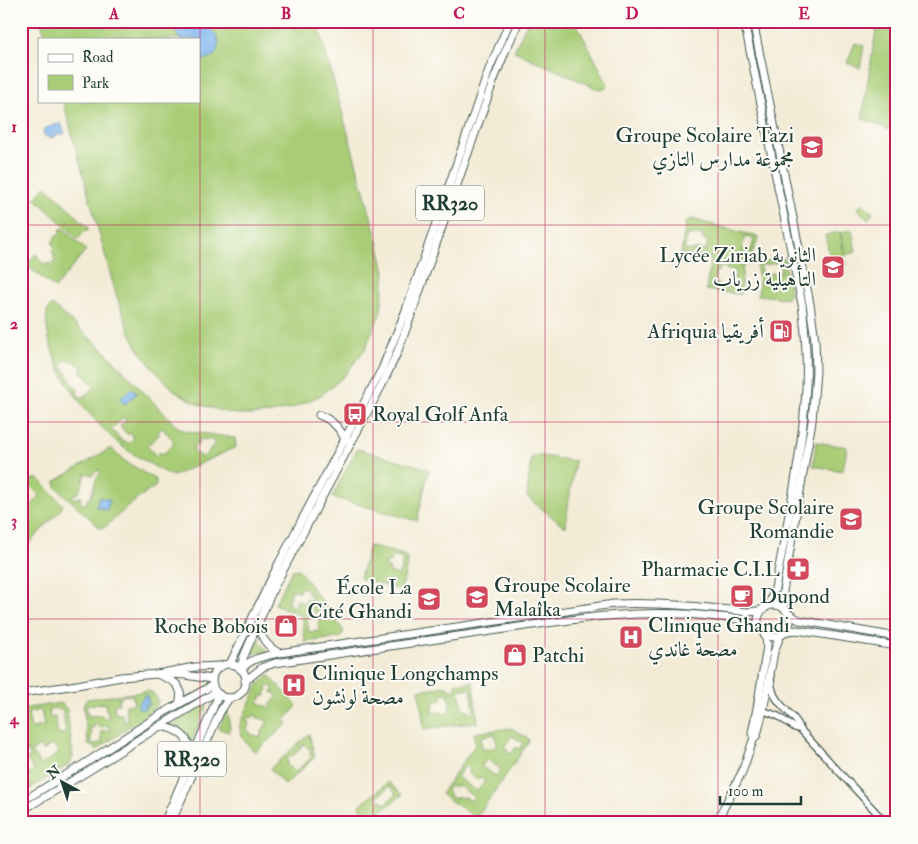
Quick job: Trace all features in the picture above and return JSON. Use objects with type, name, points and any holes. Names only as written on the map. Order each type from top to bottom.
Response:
[{"type":"main road","name":"RR320","points":[[240,669],[258,622],[349,440],[382,369],[406,310],[490,67],[510,21]]},
{"type":"main road","name":"RR320","points":[[230,664],[279,563],[385,379],[397,353],[493,82],[519,21]]},
{"type":"main road","points":[[744,21],[797,278],[806,339],[806,402],[802,436],[775,589],[758,618],[758,624],[766,640],[760,710]]},
{"type":"main road","points":[[753,21],[810,304],[815,340],[816,371],[812,421],[783,591],[784,608]]},
{"type":"main road","points":[[319,415],[335,423],[349,440]]},
{"type":"main road","points":[[240,669],[252,660],[279,653],[614,604],[632,603],[682,605],[751,612],[776,605],[784,608],[789,614],[799,620],[897,637]]},
{"type":"main road","points":[[21,692],[121,677],[157,674],[195,667],[230,664],[240,669],[244,674],[245,681],[263,667],[275,663],[620,614],[669,613],[709,616],[747,621],[771,637],[797,630],[897,646]]},
{"type":"main road","points":[[716,823],[739,777],[754,738],[752,733],[760,710],[774,652],[790,624],[789,614]]},
{"type":"main road","points":[[258,622],[264,640],[269,647],[279,653]]},
{"type":"main road","name":"RR320","points":[[164,823],[192,759],[215,688],[215,671],[222,666]]},
{"type":"main road","points":[[157,674],[185,675],[215,688],[224,697],[229,698]]},
{"type":"main road","points":[[157,674],[177,684],[180,692],[178,704]]},
{"type":"main road","name":"RR320","points":[[172,823],[220,712],[229,698],[239,694],[245,681]]},
{"type":"main road","points":[[21,802],[178,704],[215,688]]},
{"type":"main road","points":[[21,811],[85,774],[215,688]]},
{"type":"main road","points":[[160,726],[171,728],[182,735],[189,746],[192,759]]},
{"type":"street","points":[[888,21],[897,25]]},
{"type":"street","points":[[771,668],[772,689],[781,706],[886,823]]},
{"type":"street","points":[[760,710],[778,716],[795,728],[800,729]]},
{"type":"green space","points":[[41,21],[317,21],[385,272],[381,311],[365,349],[343,377],[321,395],[293,408],[272,413],[249,415],[229,413],[198,404],[175,391],[154,370],[137,347],[115,291],[63,102],[200,102],[200,38],[46,38]]},
{"type":"green space","points":[[528,21],[575,21],[608,85],[605,89],[600,90],[514,51]]},
{"type":"green space","points":[[883,27],[897,33],[897,133],[862,118],[876,30]]},
{"type":"green space","points":[[855,43],[864,46],[860,68],[847,63]]},
{"type":"green space","points":[[46,186],[89,228],[78,239],[35,198]]},
{"type":"green space","points":[[862,203],[873,213],[868,219],[857,209]]},
{"type":"green space","points":[[691,219],[759,237],[748,264],[743,266],[740,294],[706,290],[711,258],[681,254],[686,222]],"holes":[[[688,235],[703,235],[702,239],[708,241],[706,251],[684,249]],[[745,237],[754,239],[751,250],[748,252],[743,250]],[[719,267],[726,267],[727,270],[735,271],[735,277],[729,277],[728,288],[723,288],[723,286],[715,283],[715,271],[719,271]]]},
{"type":"green space","points":[[63,228],[86,250],[55,288],[26,265],[36,254],[45,265],[48,263],[51,265],[56,261],[53,257],[55,255],[51,251],[55,247],[52,244],[56,235],[58,236],[61,233],[59,231]]},
{"type":"green space","points":[[852,230],[856,252],[845,255],[841,232]]},
{"type":"green space","points":[[840,232],[846,264],[832,267],[825,235]]},
{"type":"green space","points":[[784,258],[790,293],[786,298],[758,295],[759,280],[756,263]],"holes":[[[779,262],[781,272],[762,275],[760,266]]]},
{"type":"green space","points":[[52,305],[104,350],[176,426],[186,431],[235,438],[236,447],[173,476],[126,449],[95,420],[70,387],[59,368],[47,330],[47,311]],"holes":[[[68,359],[71,362],[73,360],[81,367],[80,371],[95,387],[82,398],[76,392],[79,390],[71,382],[69,375],[61,366]],[[124,417],[126,420],[120,426],[128,435],[130,433],[134,438],[128,444],[125,441],[123,442],[111,429]],[[162,428],[174,441],[172,446],[163,454],[160,452],[156,456],[147,446],[160,434],[158,432]],[[199,439],[211,440],[215,443],[206,455],[201,458],[194,452],[194,445],[198,445]]]},
{"type":"green space","points":[[816,442],[847,447],[843,471],[813,466]]},
{"type":"green space","points":[[111,448],[123,460],[156,480],[156,486],[138,498],[105,527],[100,528],[56,487],[56,481]],"holes":[[[99,470],[101,473],[97,477],[90,499],[88,498],[85,505],[80,503],[81,497],[74,499],[72,496],[79,492],[86,473],[92,475]]]},
{"type":"green space","points":[[357,449],[429,469],[417,521],[332,497]]},
{"type":"green space","points":[[535,455],[575,461],[565,527],[527,497],[531,459]]},
{"type":"green space","points":[[34,479],[40,480],[62,504],[62,508],[21,552],[25,544],[21,541],[21,537],[24,534],[21,532],[21,508],[23,510],[23,503],[21,504],[21,500],[30,507],[40,496],[28,484],[22,490],[26,494],[21,499],[21,483]]},
{"type":"green space","points":[[369,546],[404,555],[408,561],[401,590],[360,578]],"holes":[[[392,556],[403,559],[399,575],[389,572],[390,569],[385,566],[386,563],[391,561]]]},
{"type":"green space","points":[[298,569],[344,631],[341,637],[305,642],[302,616],[275,604],[292,570]],"holes":[[[301,587],[307,589],[308,594],[312,595],[310,601],[306,599],[304,603],[297,600],[294,607],[287,603],[293,589],[299,592]],[[322,608],[329,616],[323,621],[322,619],[318,622],[319,631],[309,632],[307,618],[311,614],[309,611],[312,609],[315,613]]]},
{"type":"green space","points":[[258,636],[261,643],[268,650],[253,654],[251,651]]},
{"type":"green space","points":[[269,675],[297,706],[284,721],[288,723],[255,752],[242,736],[240,724],[258,685]],"holes":[[[269,685],[274,689],[272,692],[278,696],[270,705],[271,709],[258,702],[262,695],[265,697]],[[254,714],[256,717],[268,721],[260,737],[247,731],[249,722],[246,720],[248,717],[252,718]]]},
{"type":"green space","points":[[473,682],[478,722],[424,729],[419,690],[447,686],[447,689],[452,689],[453,691],[456,690],[455,684]],"holes":[[[471,688],[474,712],[469,713],[469,711],[463,710],[459,690]],[[448,693],[449,701],[451,700],[452,703],[449,704],[450,712],[433,713],[433,702],[442,700],[441,694]]]},
{"type":"green space","points":[[149,691],[158,700],[157,705],[152,710],[97,750],[88,744],[83,705],[87,699]],"holes":[[[121,696],[133,696],[134,704],[126,705],[128,721],[124,721],[122,714],[115,714],[114,704],[119,704],[118,698],[121,698]],[[105,703],[109,718],[103,718],[102,715],[88,716],[86,705]],[[94,724],[97,724],[98,727],[109,726],[110,730],[101,731],[102,743],[91,744],[92,734],[90,728],[94,727]]]},
{"type":"green space","points":[[61,703],[67,709],[73,757],[70,764],[21,794],[21,778],[26,774],[24,772],[21,773],[25,770],[28,775],[34,771],[27,759],[31,757],[27,750],[23,751],[24,754],[21,755],[21,733],[23,733],[21,709]],"holes":[[[62,709],[66,733],[58,735],[55,717],[50,718],[49,710]],[[41,710],[44,726],[31,728],[28,713]],[[53,744],[59,753],[41,765],[31,752],[40,746],[43,751]]]},
{"type":"green space","points":[[205,705],[207,706],[191,742],[183,731],[172,724]]},
{"type":"green space","points":[[227,715],[229,717],[230,732],[219,729],[224,716]]},
{"type":"green space","points":[[511,728],[529,740],[476,818],[441,794],[475,745],[474,733]],"holes":[[[495,734],[497,744],[494,748],[482,749],[481,737]],[[512,736],[523,743],[519,749],[516,747],[511,754],[504,747]],[[487,759],[501,769],[496,776],[481,767]],[[465,766],[470,770],[468,773],[477,780],[480,777],[485,781],[477,791],[457,777]],[[451,785],[454,787],[458,785],[474,797],[471,801],[464,796],[462,799],[458,796],[455,799],[447,791]]]},
{"type":"green space","points":[[309,734],[315,757],[285,785],[270,769]],"holes":[[[304,744],[311,751],[309,754],[312,757],[295,772],[286,764],[288,762],[286,759],[293,756]]]},
{"type":"green space","points":[[389,782],[402,795],[371,819],[359,806]],"holes":[[[390,786],[396,794],[385,804],[381,799],[379,801],[376,798]]]},
{"type":"water","points":[[157,21],[202,21],[217,38],[219,44],[214,56],[204,60],[200,55],[200,38],[179,38],[176,31],[167,24]]},
{"type":"water","points":[[61,123],[65,133],[51,138],[44,135],[43,131],[46,128]]},
{"type":"water","points":[[132,388],[137,393],[125,404],[120,399]]},
{"type":"water","points":[[99,497],[110,500],[107,510],[96,507]]},
{"type":"water","points":[[147,695],[149,705],[144,704],[146,708],[139,709],[139,702]]},
{"type":"place","name":"Groupe Scolaire Tazi مجموعة مدارس التازي","points":[[812,147]]},
{"type":"place","name":"Lycée Ziriab الثانوية التأهيلية زرياب","points":[[833,267]]},
{"type":"place","name":"Afriquia أفريقيا","points":[[781,331]]},
{"type":"place","name":"Royal Golf Anfa","points":[[355,414]]},
{"type":"place","name":"Groupe Scolaire Romandie","points":[[851,519]]},
{"type":"place","name":"Pharmacie C.I.L","points":[[798,569]]},
{"type":"place","name":"Dupond","points":[[742,596]]},
{"type":"place","name":"Groupe Scolaire Malaîka","points":[[477,597]]},
{"type":"place","name":"École La Cité Ghandi","points":[[429,599]]},
{"type":"place","name":"Roche Bobois","points":[[286,626]]},
{"type":"place","name":"Clinique Ghandi مصحة غاندي","points":[[631,637]]},
{"type":"place","name":"Patchi","points":[[515,655]]},
{"type":"place","name":"Clinique Longchamps مصحة لونشون","points":[[294,685]]}]
